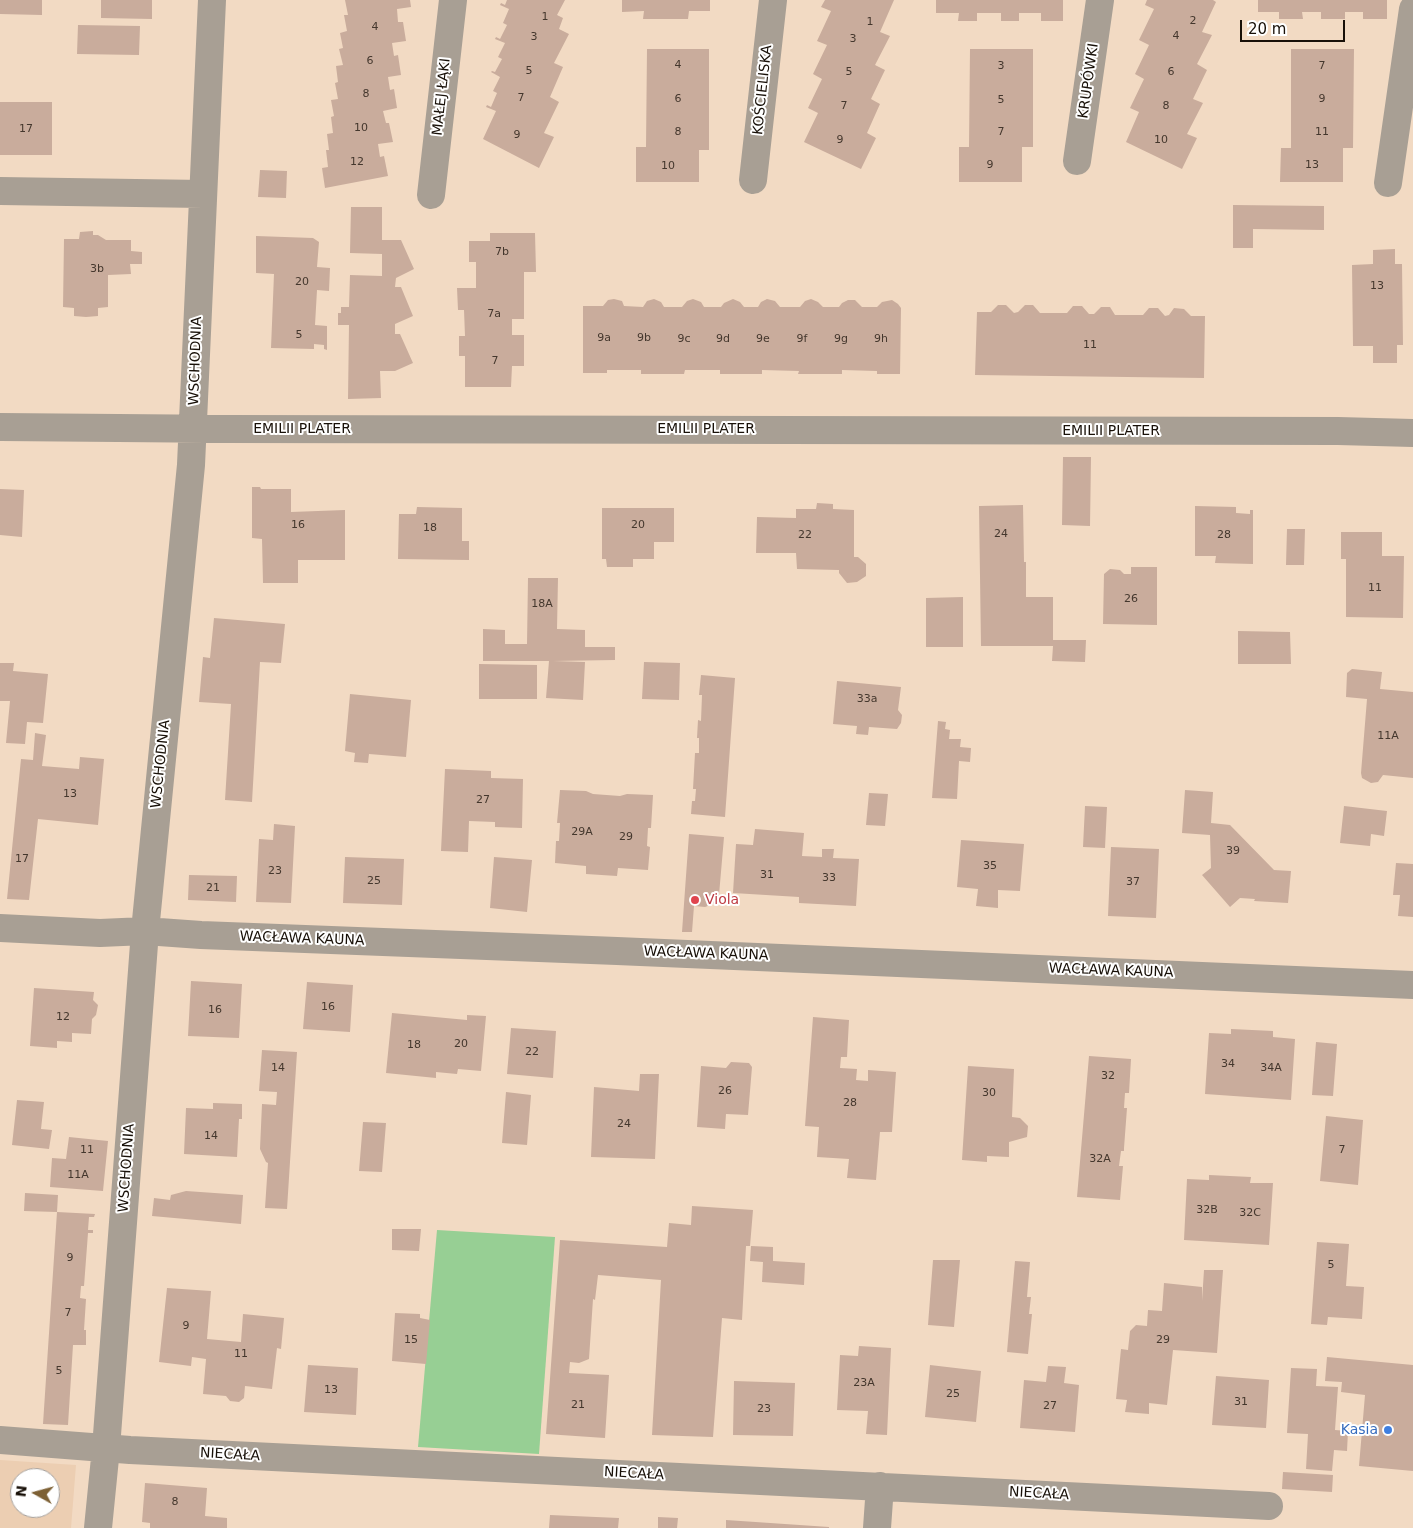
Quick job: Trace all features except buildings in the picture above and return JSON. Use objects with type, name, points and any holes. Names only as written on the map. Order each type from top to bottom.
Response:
[{"type":"street","name":"WSCHODNIA","points":[[98,1528],[106,1448],[145,931],[191,465],[212,0]]},
{"type":"street","name":"MAŁEJ ŁĄKI","points":[[431,195],[453,0]]},
{"type":"street","name":"KOŚCIELISKA","points":[[753,180],[773,0]]},
{"type":"street","name":"KRUPÓWKI","points":[[1077,161],[1100,0]]},
{"type":"street","points":[[1388,183],[1413,9]]},
{"type":"street","points":[[0,191],[203,194]]},
{"type":"street","name":"EMILII PLATER","points":[[0,426],[1338,431],[1413,433]]},
{"type":"street","name":"WACŁAWA KAUNA","points":[[0,928],[100,934],[145,931],[201,935],[636,951],[1413,985]]},
{"type":"street","name":"NIECAŁA","points":[[0,1440],[106,1448],[1269,1506]]},
{"type":"street","points":[[877,1528],[880,1486]]},
{"type":"shaded area","points":[[0,1460],[76,1465],[71,1528],[0,1528]]},
{"type":"green space","points":[[437,1230],[555,1237],[539,1454],[418,1447]]},
{"type":"place","name":"Viola","points":[[695,900]]},
{"type":"place","name":"Kasia","points":[[1388,1430]]}]
